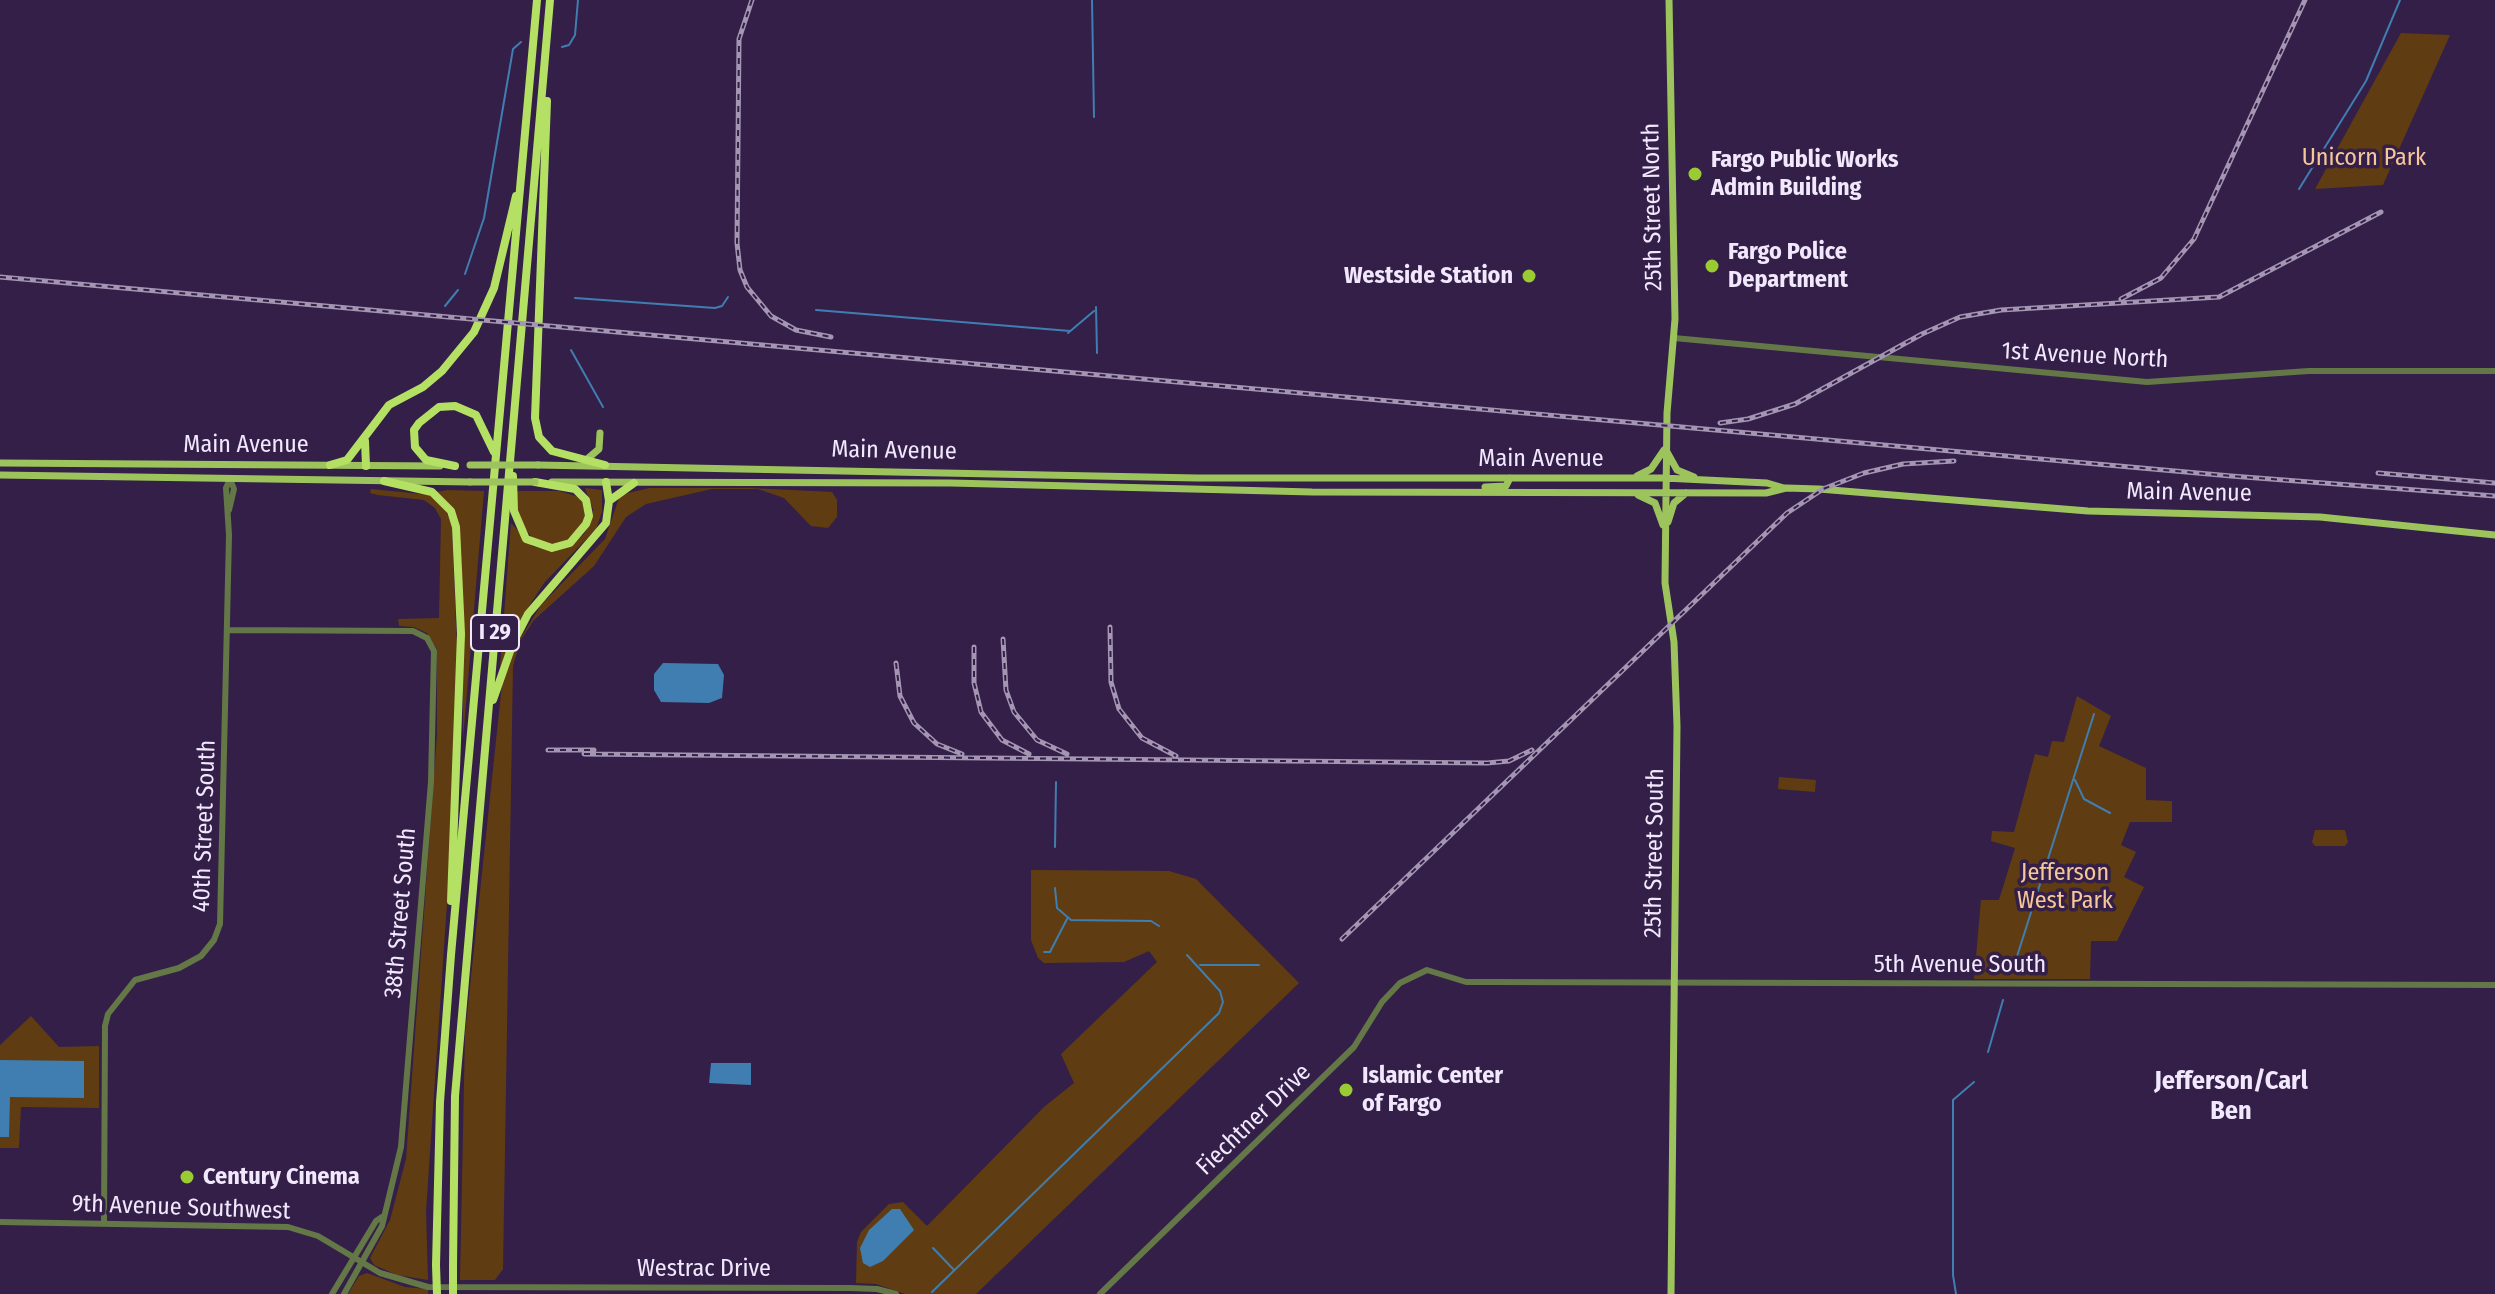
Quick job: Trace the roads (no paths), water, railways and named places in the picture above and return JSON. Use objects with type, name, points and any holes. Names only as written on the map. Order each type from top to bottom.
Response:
[{"type":"highway","name":"I 29","points":[[437,1294],[440,1102],[451,956],[537,0]]},
{"type":"highway","name":"I 29","points":[[453,1294],[455,1096],[550,0]]},
{"type":"highway","points":[[548,26],[535,418],[539,437],[552,451],[605,465]]},
{"type":"highway","points":[[366,466],[363,447],[374,420],[389,405],[423,387],[442,371],[474,332],[494,288],[522,168]]},
{"type":"highway","points":[[455,466],[426,460],[415,447],[414,430],[439,407],[455,406],[476,415],[495,457]]},
{"type":"highway","points":[[512,425],[514,511],[521,531],[536,544],[552,548],[576,539],[589,516],[586,500],[575,489],[535,482]]},
{"type":"highway","points":[[330,465],[347,460],[367,436]]},
{"type":"highway","points":[[384,481],[432,492],[451,511],[456,527],[461,634],[451,956]]},
{"type":"highway","points":[[489,713],[513,643],[528,614],[552,583],[600,534],[606,523],[609,501],[606,482]]},
{"type":"highway","points":[[609,501],[634,483]]},
{"type":"main road","name":"25th Street North","points":[[1667,413],[1674,338],[1669,0]]},
{"type":"main road","name":"25th Street South","points":[[1667,413],[1665,583],[1674,642],[1677,726],[1671,1294]]},
{"type":"main road","points":[[570,465],[586,460],[599,449],[600,433]]},
{"type":"main road","points":[[1626,478],[1647,473],[1666,448],[1677,470],[1700,479]]},
{"type":"main road","name":"Main Avenue","points":[[0,463],[605,465],[1218,478],[1700,479],[2088,511],[2304,516],[2495,535]]},
{"type":"main road","points":[[605,465],[606,482]]},
{"type":"main road","points":[[366,466],[367,480]]},
{"type":"main road","name":"Main Avenue","points":[[0,475],[1447,491],[1766,493],[1786,488]]},
{"type":"main road","points":[[1174,488],[1213,484],[1218,478]]},
{"type":"main road","points":[[1447,491],[1506,486],[1510,478]]},
{"type":"main road","points":[[1608,491],[1652,499],[1665,532]]},
{"type":"main road","points":[[1665,532],[1674,503],[1680,495],[1691,491]]},
{"type":"street","name":"1st Avenue North","points":[[1674,338],[2147,382],[2308,371],[2495,371]]},
{"type":"street","name":"40th Street South","points":[[104,1224],[108,1014],[135,980],[179,968],[201,956],[214,940],[220,924],[229,510],[226,488],[230,479]]},
{"type":"street","name":"38th Street South","points":[[227,630],[402,631],[421,633],[434,651],[434,736],[401,1147],[382,1226],[344,1294]]},
{"type":"street","name":"5th Avenue South","points":[[1427,970],[1466,982],[2495,985]]},
{"type":"street","name":"Fiechtner Drive","points":[[1100,1294],[1354,1047],[1382,1002],[1400,983],[1427,970]]},
{"type":"street","name":"38th Street South","points":[[332,1294],[376,1221],[382,1217]]},
{"type":"street","name":"9th Avenue Southwest","points":[[0,1222],[288,1227],[318,1236],[363,1263]]},
{"type":"street","name":"Westrac Drive","points":[[363,1263],[380,1273],[419,1286],[511,1290],[850,1288],[896,1294]]},
{"type":"water","points":[[663,663],[718,664],[724,675],[722,698],[709,703],[661,702],[654,690],[654,674]]},
{"type":"water","points":[[0,1060],[84,1061],[84,1098],[10,1097],[9,1137],[0,1137]]},
{"type":"water","points":[[711,1063],[751,1063],[751,1085],[709,1083]]},
{"type":"water","points":[[892,1209],[900,1209],[914,1230],[883,1261],[870,1267],[863,1263],[860,1248],[869,1230]]},
{"type":"waterway","points":[[562,47],[569,45],[575,35],[578,0]]},
{"type":"waterway","points":[[1092,0],[1094,117]]},
{"type":"waterway","points":[[2299,189],[2366,81],[2400,0]]},
{"type":"waterway","points":[[465,274],[484,218],[513,49],[521,42]]},
{"type":"waterway","points":[[445,306],[458,290]]},
{"type":"waterway","points":[[575,298],[715,308],[722,306],[728,297]]},
{"type":"waterway","points":[[1096,307],[1097,353]]},
{"type":"waterway","points":[[816,310],[1070,331]]},
{"type":"waterway","points":[[1068,333],[1094,311]]},
{"type":"waterway","points":[[571,350],[603,407]]},
{"type":"waterway","points":[[2013,969],[2094,714]]},
{"type":"waterway","points":[[2075,780],[2084,799],[2110,813]]},
{"type":"waterway","points":[[1055,847],[1056,782]]},
{"type":"waterway","points":[[1055,888],[1057,908],[1071,920],[1151,921],[1159,926]]},
{"type":"waterway","points":[[1044,952],[1050,952],[1067,919]]},
{"type":"waterway","points":[[932,1292],[1219,1013],[1223,1002],[1220,991],[1187,955]]},
{"type":"waterway","points":[[1200,965],[1259,965]]},
{"type":"waterway","points":[[1988,1052],[2003,1000]]},
{"type":"waterway","points":[[1956,1294],[1953,1275],[1953,1100],[1974,1082]]},
{"type":"waterway","points":[[933,1248],[954,1270]]},
{"type":"railway","points":[[752,0],[739,39],[737,243],[740,270],[747,287],[771,316],[796,330],[831,337]]},
{"type":"railway","points":[[2121,299],[2161,278],[2194,239],[2305,0]]},
{"type":"railway","points":[[1720,423],[1748,419],[1795,404],[1922,334],[1960,317],[2001,310],[2219,297],[2381,212]]},
{"type":"railway","points":[[0,277],[2231,476],[2495,496]]},
{"type":"railway","points":[[1342,939],[1787,513],[1823,489],[1864,473],[1903,464],[1954,461]]},
{"type":"railway","points":[[2378,473],[2495,483]]},
{"type":"railway","points":[[1110,627],[1111,682],[1119,709],[1142,738],[1176,756]]},
{"type":"railway","points":[[1003,639],[1006,690],[1014,712],[1037,740],[1067,754]]},
{"type":"railway","points":[[974,647],[974,683],[981,712],[1002,740],[1029,754]]},
{"type":"railway","points":[[896,663],[900,696],[914,723],[937,744],[962,754]]},
{"type":"railway","points":[[548,750],[594,750]]},
{"type":"railway","points":[[584,754],[1487,763],[1509,761],[1532,750]]},
{"type":"place","name":"Fargo Public Works Admin Building","points":[[1695,174]]},
{"type":"place","name":"Fargo Police Department","points":[[1712,266]]},
{"type":"place","name":"Westside Station","points":[[1529,276]]},
{"type":"place","name":"Islamic Center of Fargo","points":[[1346,1090]]},
{"type":"place","name":"Century Cinema","points":[[187,1177]]},
{"type":"district","name":"Jefferson/Carl Ben","points":[[2231,1097]]},
{"type":"park label","name":"Unicorn Park","points":[[2364,158]]},
{"type":"park label","name":"Jefferson West Park","points":[[2065,887]]}]
